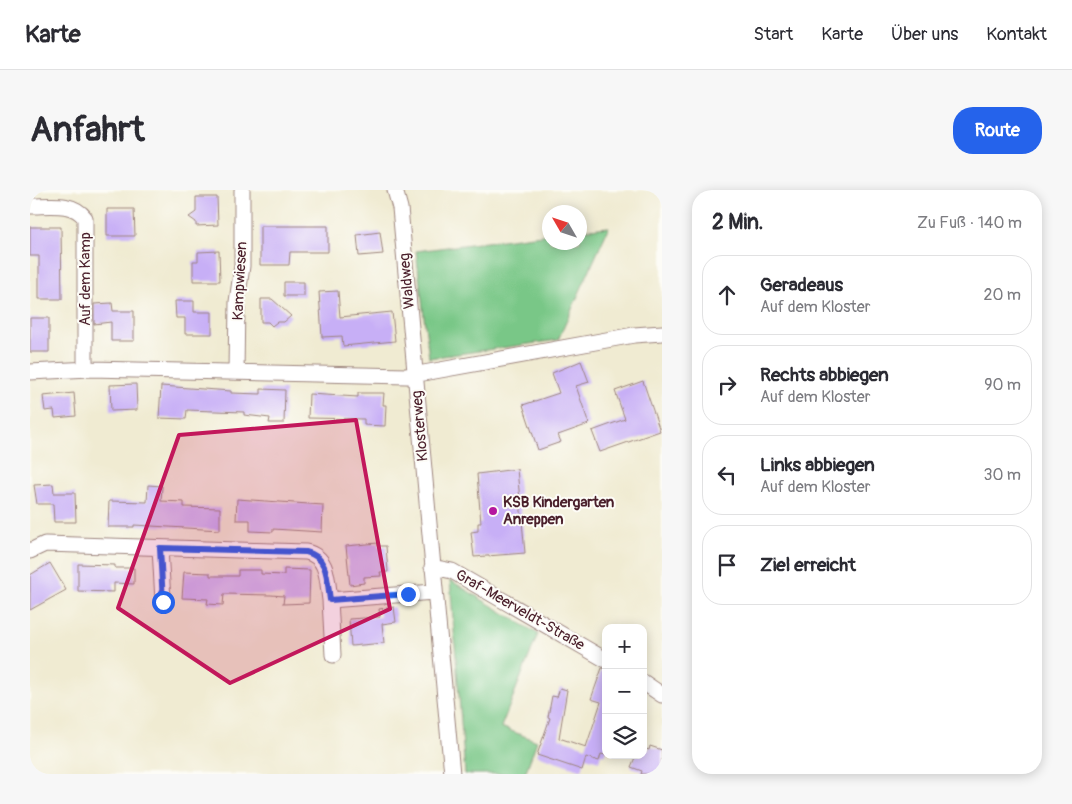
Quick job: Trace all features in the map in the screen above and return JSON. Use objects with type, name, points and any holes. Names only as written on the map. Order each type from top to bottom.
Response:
[{"type":"street","name":"Kampwiesen","points":[[236,372],[237,302],[242,266],[242,190]]},
{"type":"street","name":"Waldweg","points":[[395,190],[400,208],[415,374]]},
{"type":"street","name":"Auf dem Kamp","points":[[30,206],[70,206],[79,210],[85,218],[85,369]]},
{"type":"street","points":[[415,374],[634,335],[662,333]]},
{"type":"street","name":"Klosterweg","points":[[30,372],[85,369],[407,376],[415,374],[452,774]]},
{"type":"street","points":[[30,551],[45,544],[312,553],[316,555],[326,569],[333,655]]},
{"type":"street","points":[[160,548],[163,602]]},
{"type":"street","name":"Graf-Meerveldt-Straße","points":[[432,567],[452,571],[602,658]]},
{"type":"street","points":[[330,600],[434,592]]},
{"type":"street","points":[[647,685],[662,695]]},
{"type":"highlighted area","points":[[356,420],[390,609],[230,683],[118,608],[179,435]]},
{"type":"green space","points":[[609,227],[558,340],[429,358],[416,251],[542,235],[542,250],[587,250],[587,229]]},
{"type":"green space","points":[[450,580],[538,634],[501,727],[537,741],[525,774],[465,774]]},
{"type":"building","points":[[196,197],[217,197],[218,225],[196,226],[196,222],[189,217],[196,212]]},
{"type":"building","points":[[107,209],[134,209],[135,236],[107,236]]},
{"type":"building","points":[[260,226],[328,226],[328,252],[290,252],[289,265],[260,265]]},
{"type":"building","points":[[30,227],[61,227],[62,299],[39,299],[39,256],[30,256]]},
{"type":"building","points":[[380,232],[383,254],[359,256],[357,235]]},
{"type":"building","points":[[219,251],[220,281],[193,281],[193,261],[198,261],[198,252]]},
{"type":"building","points":[[284,282],[304,282],[304,296],[284,296]]},
{"type":"building","points":[[338,291],[340,317],[392,312],[395,341],[343,346],[342,336],[322,337],[319,292]]},
{"type":"building","points":[[261,299],[272,299],[291,316],[284,322],[277,322],[272,326],[268,322],[261,322]]},
{"type":"building","points":[[175,301],[194,301],[194,312],[212,312],[212,334],[185,334],[185,318],[176,318]]},
{"type":"building","points":[[112,303],[113,311],[134,311],[134,341],[111,341],[111,322],[94,324],[94,304]]},
{"type":"building","points":[[30,318],[49,318],[49,352],[30,352]]},
{"type":"building","points":[[581,361],[589,382],[576,386],[589,424],[558,435],[561,442],[538,450],[523,405],[559,393],[552,373]]},
{"type":"building","points":[[643,381],[660,431],[600,452],[592,431],[625,419],[615,391]]},
{"type":"building","points":[[136,384],[137,410],[111,411],[110,385]]},
{"type":"building","points":[[161,386],[261,394],[261,389],[285,390],[284,423],[269,423],[270,418],[244,415],[244,412],[187,410],[186,419],[159,418]]},
{"type":"building","points":[[74,393],[76,416],[55,418],[54,410],[45,411],[43,396]]},
{"type":"building","points":[[358,393],[384,393],[383,405],[386,405],[385,426],[364,425],[364,419],[308,418],[309,394],[358,397]]},
{"type":"building","points":[[517,469],[525,553],[474,557],[471,532],[478,531],[478,523],[481,523],[477,474]]},
{"type":"building","points":[[53,484],[54,493],[75,493],[76,522],[54,522],[53,504],[37,504],[34,485]]},
{"type":"building","points":[[148,485],[162,486],[161,501],[184,502],[184,507],[220,508],[220,530],[134,525],[134,527],[108,527],[109,501],[147,502]]},
{"type":"building","points":[[237,499],[323,505],[322,532],[273,529],[273,532],[250,531],[250,520],[236,520]]},
{"type":"building","points":[[378,543],[378,546],[386,546],[388,572],[380,572],[381,576],[364,577],[364,583],[350,585],[346,546]]},
{"type":"building","points":[[50,563],[66,590],[30,610],[30,575]]},
{"type":"building","points":[[78,564],[115,565],[115,568],[134,568],[134,584],[114,583],[114,592],[78,591]]},
{"type":"building","points":[[284,569],[310,570],[309,603],[283,604],[284,596],[271,595],[224,594],[223,605],[207,604],[208,599],[182,598],[184,572],[210,573],[210,576],[238,576],[238,570],[261,570],[261,574],[284,575]]},
{"type":"building","points":[[394,607],[396,622],[382,624],[384,643],[351,646],[349,619],[380,617],[379,609]]},
{"type":"building","points":[[602,668],[602,754],[599,761],[586,757],[582,770],[537,755],[550,718],[548,717],[552,696],[557,697],[560,688],[567,690],[559,738],[586,747],[601,702],[591,699]]},
{"type":"building","points":[[650,746],[662,750],[662,774],[641,774],[642,771],[631,767],[634,759],[647,759],[647,749],[649,750]]},
{"type":"place","name":"KSB Kindergarten Anreppen","points":[[493,511]]},
{"type":"route","points":[[163,602],[160,548],[312,553],[316,555],[326,569],[330,600],[408,594]]}]
